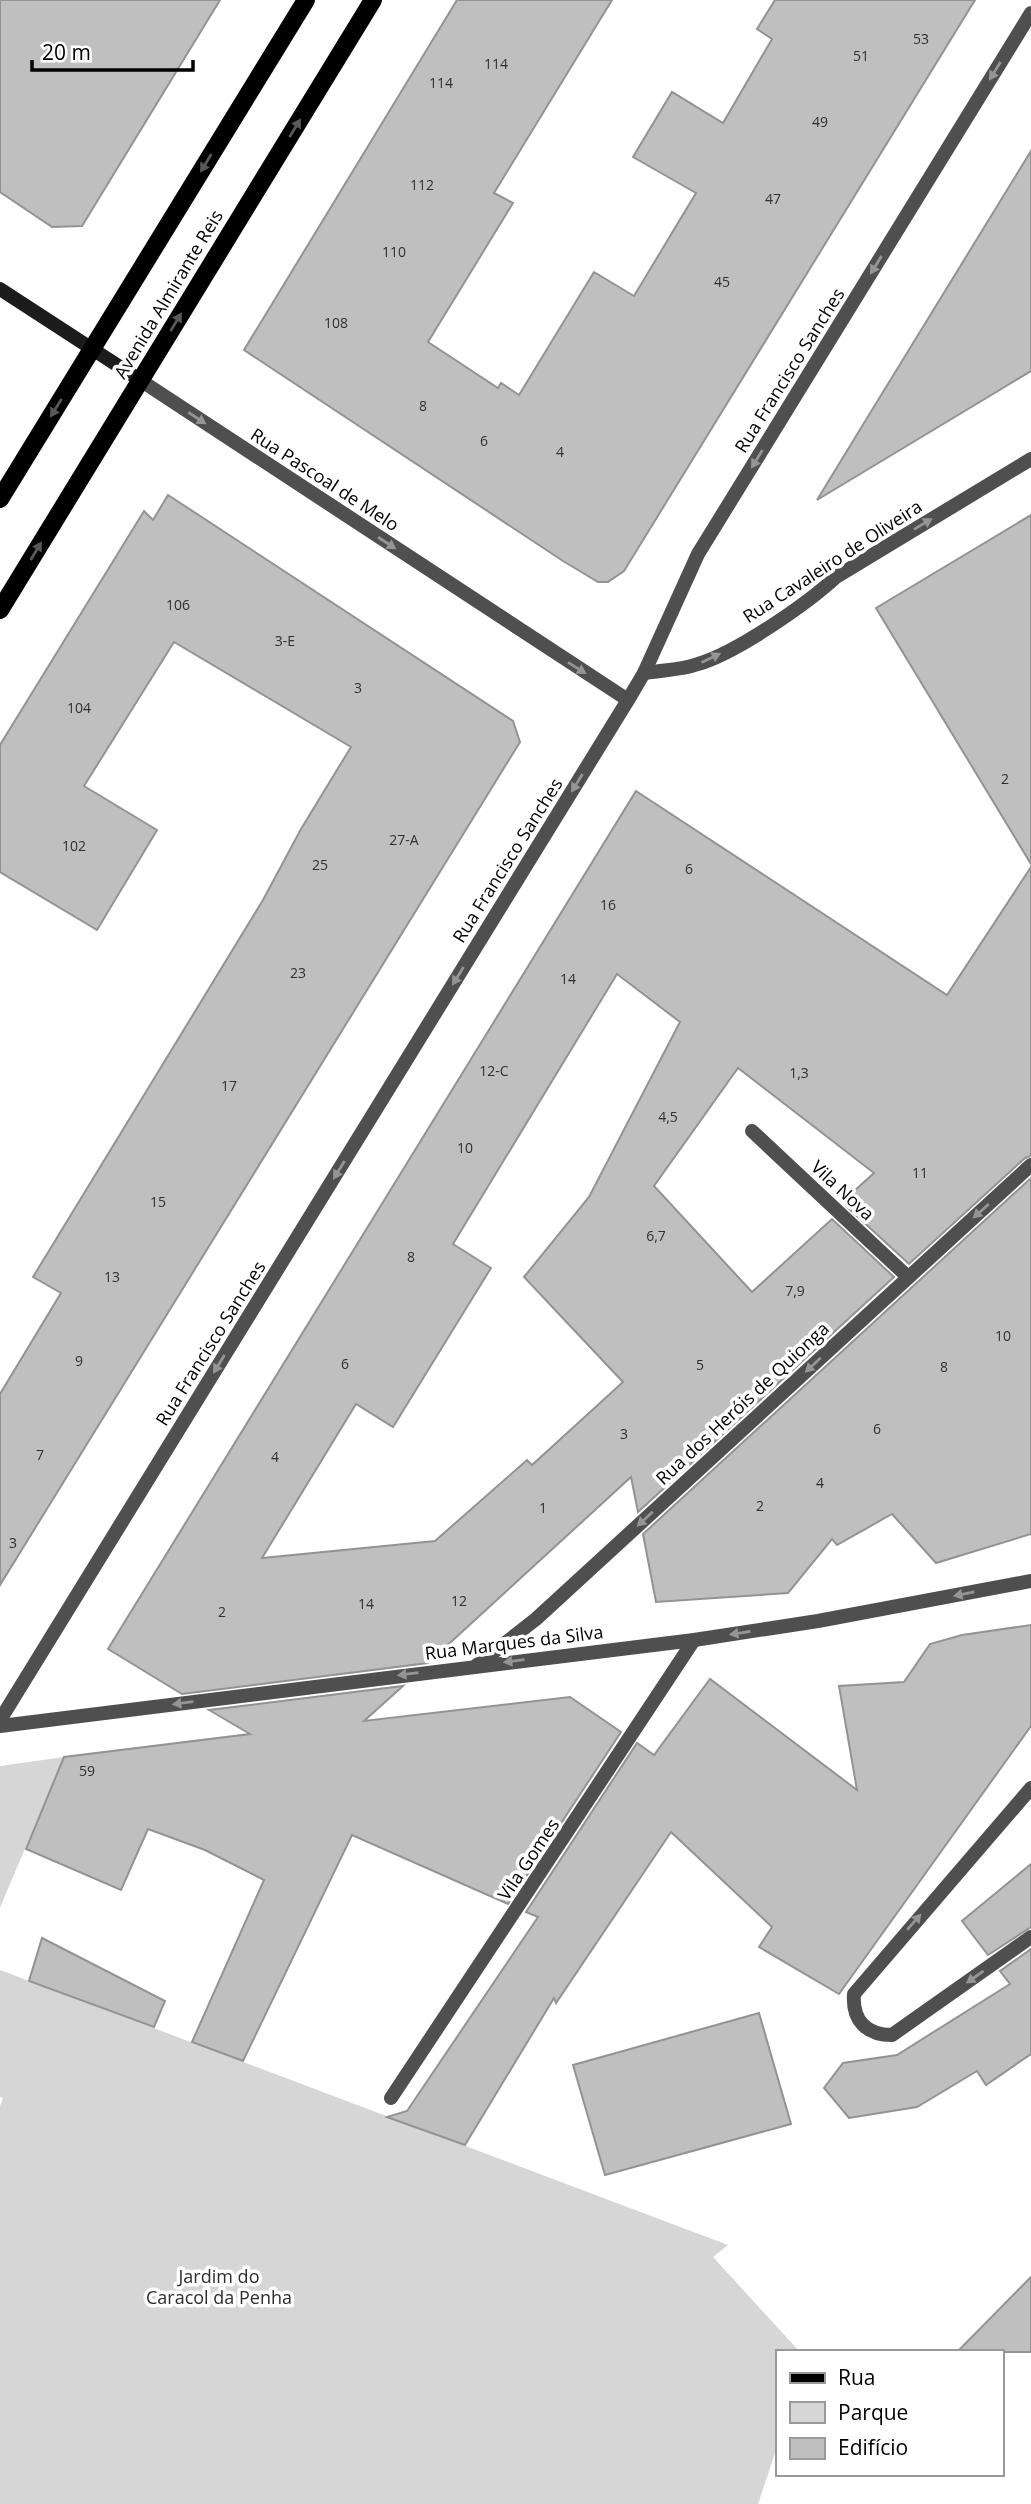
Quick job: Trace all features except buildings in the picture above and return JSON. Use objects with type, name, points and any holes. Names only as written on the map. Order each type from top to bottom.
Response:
[{"type":"main road","name":"Avenida Almirante Reis","points":[[0,499],[306,0]]},
{"type":"main road","name":"Avenida Almirante Reis","points":[[0,610],[373,0]]},
{"type":"street","name":"Rua Francisco Sanches","points":[[0,1720],[645,673],[698,554],[1031,13]]},
{"type":"street","name":"Rua Pascoal de Melo","points":[[0,289],[628,700]]},
{"type":"street","name":"Rua Cavaleiro de Oliveira","points":[[645,673],[698,664],[727,651],[812,600],[836,577],[1031,459]]},
{"type":"street","name":"Vila Nova","points":[[752,1131],[908,1277]]},
{"type":"street","name":"Rua dos Heróis de Quionga","points":[[476,1666],[536,1619],[1031,1165]]},
{"type":"street","name":"Rua Marques da Silva","points":[[0,1726],[694,1640],[842,1617],[1031,1581]]},
{"type":"street","name":"Vila Gomes","points":[[391,2098],[694,1640]]},
{"type":"street","points":[[1031,1788],[854,1994],[853,2007],[857,2020],[879,2035],[892,2035],[1031,1937]]},
{"type":"green space","points":[[64,1757],[4,1898],[0,1908],[0,1766]]},
{"type":"green space","name":"Jardim do Caracol da Penha","points":[[0,1970],[728,2245],[713,2257],[798,2350],[776,2350],[776,2450],[758,2504],[0,2504],[0,2106],[3,2098],[0,2097]]}]
